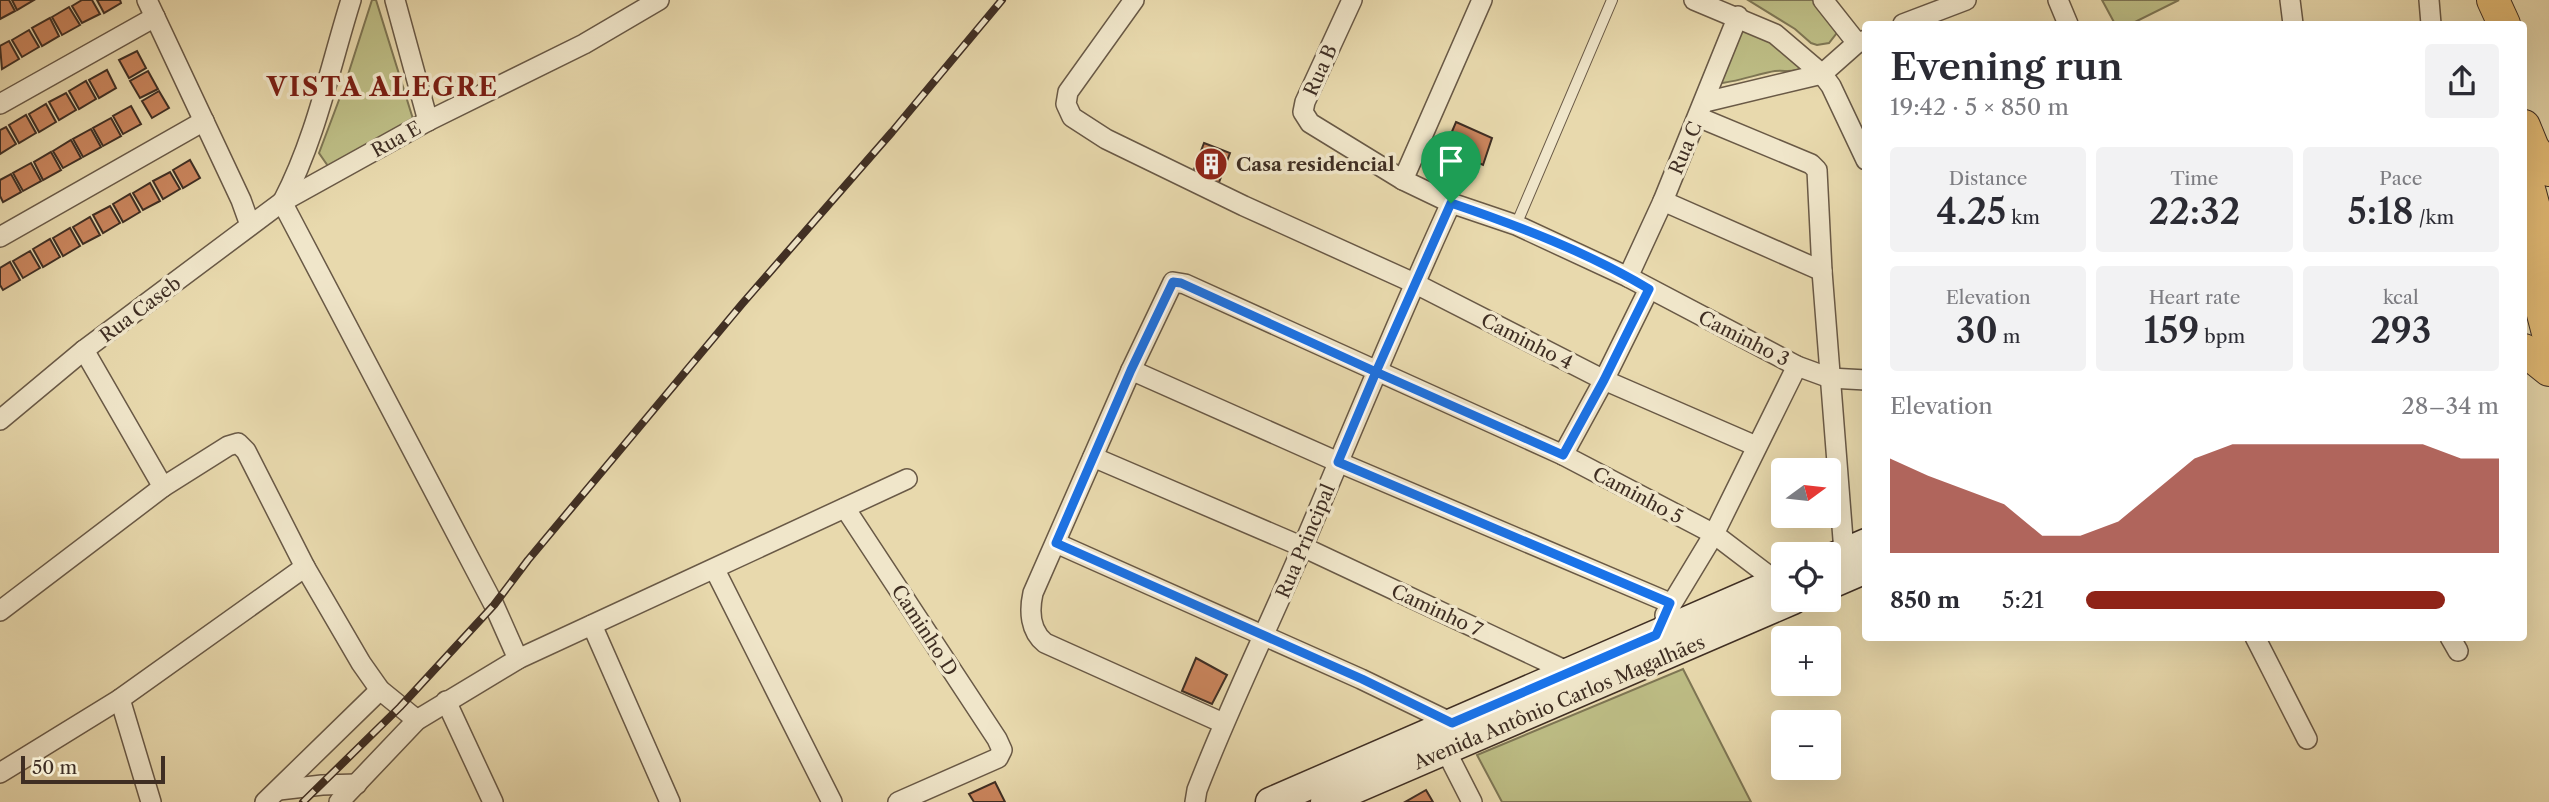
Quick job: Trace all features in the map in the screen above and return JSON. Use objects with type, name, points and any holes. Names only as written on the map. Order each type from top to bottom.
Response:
[{"type":"main road","points":[[2487,21],[2492,0]]},
{"type":"main road","points":[[2492,0],[2502,21]]},
{"type":"main road","points":[[2527,133],[2533,148],[2549,263]]},
{"type":"main road","points":[[2527,162],[2538,184]]},
{"type":"main road","points":[[2527,260],[2539,338],[2549,370]]},
{"type":"main road","name":"Avenida Antônio Carlos Magalhães","points":[[1325,802],[1444,735],[1571,673],[1656,635],[1771,592]]},
{"type":"main road","name":"Avenida Antônio Carlos Magalhães","points":[[1270,802],[1444,735],[1771,593]]},
{"type":"street","points":[[351,0],[312,132],[298,172],[282,202],[494,605],[518,659]]},
{"type":"street","points":[[395,0],[428,121]]},
{"type":"street","name":"Rua E","points":[[282,202],[428,121],[584,44],[659,0]]},
{"type":"street","name":"Caminho 4","points":[[1134,0],[1068,92],[1068,112],[1072,117],[1106,139],[1414,284],[1604,380],[1756,446]]},
{"type":"street","name":"Rua B","points":[[1352,0],[1305,102],[1303,112],[1310,123],[1403,180],[1451,203],[1516,225],[1628,277]]},
{"type":"street","points":[[1403,180],[1482,0]]},
{"type":"street","points":[[1695,0],[1775,34],[1822,74],[1862,152]]},
{"type":"street","points":[[1920,21],[1943,17],[1966,0]]},
{"type":"street","points":[[2058,0],[2067,21]]},
{"type":"street","points":[[2290,0],[2293,21]]},
{"type":"street","points":[[2429,0],[2431,21]]},
{"type":"street","points":[[1702,109],[1822,74],[1861,42],[1833,2]]},
{"type":"street","points":[[0,104],[151,8],[250,225]]},
{"type":"street","name":"Rua C","points":[[1628,277],[1702,109],[1738,16]]},
{"type":"street","points":[[1702,109],[1811,164],[1817,170],[1830,378],[1851,556]]},
{"type":"street","points":[[0,237],[204,121]]},
{"type":"street","points":[[1663,201],[1822,271]]},
{"type":"street","name":"Rua Caseb","points":[[0,420],[84,350],[282,202]]},
{"type":"street","name":"Rua Principal","points":[[1200,798],[1223,723],[1303,547],[1376,372],[1451,203]]},
{"type":"street","name":"Caminho 3","points":[[1628,277],[1797,366],[1830,378],[1862,380]]},
{"type":"street","name":"Caminho 5","points":[[1131,370],[1173,282],[1181,283],[1563,455],[1714,534],[1771,577]]},
{"type":"street","points":[[1563,455],[1649,289]]},
{"type":"street","points":[[84,350],[163,487]]},
{"type":"street","points":[[1656,635],[1670,603],[1714,534],[1797,366]]},
{"type":"street","points":[[1223,723],[1045,643],[1037,636],[1031,616],[1033,593],[1131,370],[1338,462],[1670,603]]},
{"type":"street","points":[[0,611],[163,487],[228,446],[238,443],[247,451],[305,567],[360,663],[380,691],[417,720]]},
{"type":"street","points":[[1093,457],[1303,547]]},
{"type":"street","points":[[339,802],[417,720],[518,659],[907,480]]},
{"type":"street","name":"Caminho D","points":[[845,508],[997,739],[1002,753],[998,758],[898,802]]},
{"type":"street","points":[[1056,543],[1362,679],[1444,735],[1472,802]]},
{"type":"street","name":"Caminho 7","points":[[1303,547],[1571,673]]},
{"type":"street","points":[[0,773],[120,699],[305,567]]},
{"type":"street","points":[[715,570],[832,802]]},
{"type":"street","points":[[592,625],[670,802]]},
{"type":"street","points":[[2257,641],[2307,738]]},
{"type":"street","points":[[272,796],[380,691]]},
{"type":"street","points":[[120,699],[151,802]]},
{"type":"street","points":[[446,701],[493,802]]},
{"type":"street","points":[[272,796],[322,785],[356,784]]},
{"type":"lane","points":[[1516,225],[1612,0]]},
{"type":"green space","points":[[372,0],[376,0],[413,119],[330,169],[319,153]]},
{"type":"green space","points":[[1748,0],[1819,0],[1837,28],[1836,34],[1829,43],[1811,43],[1795,29]]},
{"type":"green space","points":[[2102,0],[2179,0],[2137,21],[2113,21]]},
{"type":"green space","points":[[1748,14],[1804,68],[1717,83]]},
{"type":"green space","points":[[1683,669],[1751,802],[1502,802],[1477,755]]},
{"type":"building","points":[[0,0],[9,0],[15,11],[0,19]]},
{"type":"building","points":[[12,0],[34,0],[17,10]]},
{"type":"building","points":[[82,0],[92,0],[100,14],[82,23],[72,6]]},
{"type":"building","points":[[97,0],[120,0],[121,3],[104,13]]},
{"type":"building","points":[[69,7],[80,25],[62,35],[52,17]]},
{"type":"building","points":[[50,18],[59,36],[42,46],[32,28]]},
{"type":"building","points":[[29,30],[39,47],[22,57],[12,40]]},
{"type":"building","points":[[9,41],[19,59],[2,69],[0,46]]},
{"type":"building","points":[[137,51],[146,68],[129,78],[119,60]]},
{"type":"building","points":[[107,70],[116,88],[99,98],[89,80]]},
{"type":"building","points":[[148,71],[158,89],[140,98],[130,81]]},
{"type":"building","points":[[86,81],[96,99],[79,109],[69,91]]},
{"type":"building","points":[[159,91],[169,108],[152,118],[142,101]]},
{"type":"building","points":[[66,93],[76,110],[59,120],[49,102]]},
{"type":"building","points":[[46,104],[56,122],[39,132],[29,114]]},
{"type":"building","points":[[131,106],[141,124],[123,134],[113,116]]},
{"type":"building","points":[[26,115],[36,133],[19,143],[9,125]]},
{"type":"building","points":[[111,118],[121,136],[103,146],[93,128]]},
{"type":"building","points":[[1456,122],[1492,138],[1483,165],[1445,148]]},
{"type":"building","points":[[6,127],[16,144],[0,154],[0,130]]},
{"type":"building","points":[[91,129],[101,147],[83,157],[73,139]]},
{"type":"building","points":[[71,140],[81,158],[63,168],[53,151]]},
{"type":"building","name":"Casa residencial","points":[[1204,143],[1230,153],[1218,185],[1192,175]]},
{"type":"building","points":[[51,152],[61,170],[43,180],[34,162]]},
{"type":"building","points":[[190,160],[200,178],[183,188],[173,170]]},
{"type":"building","points":[[31,163],[41,181],[23,191],[13,173]]},
{"type":"building","points":[[170,172],[180,189],[163,199],[153,181]]},
{"type":"building","points":[[11,174],[21,192],[3,202],[0,196],[0,180]]},
{"type":"building","points":[[150,183],[160,201],[143,210],[133,193]]},
{"type":"building","points":[[130,194],[140,212],[123,222],[113,204]]},
{"type":"building","points":[[110,206],[120,223],[103,233],[93,215]]},
{"type":"building","points":[[90,217],[100,235],[83,244],[73,227]]},
{"type":"building","points":[[70,228],[80,246],[63,256],[53,238]]},
{"type":"building","points":[[50,239],[60,257],[43,267],[33,249]]},
{"type":"building","points":[[30,251],[40,268],[23,278],[13,261]]},
{"type":"building","points":[[10,262],[20,280],[3,290],[0,285],[0,268]]},
{"type":"building","points":[[1196,658],[1227,675],[1212,704],[1182,691]]},
{"type":"building","points":[[995,782],[1005,802],[974,802],[969,794]]},
{"type":"building","points":[[1426,790],[1433,802],[1405,802]]},
{"type":"railway","points":[[303,802],[400,707],[494,605],[528,560],[742,304],[892,132],[1002,0]]},
{"type":"place","name":"Casa residencial","points":[[1211,164]]},
{"type":"district","name":"VISTA ALEGRE","points":[[383,87]]},
{"type":"route","points":[[1451,203],[1376,372],[1181,283],[1173,282],[1131,370],[1056,543],[1362,679],[1452,723],[1656,635],[1670,603],[1338,462],[1376,372],[1563,455],[1649,289],[1516,225],[1451,203]]}]
